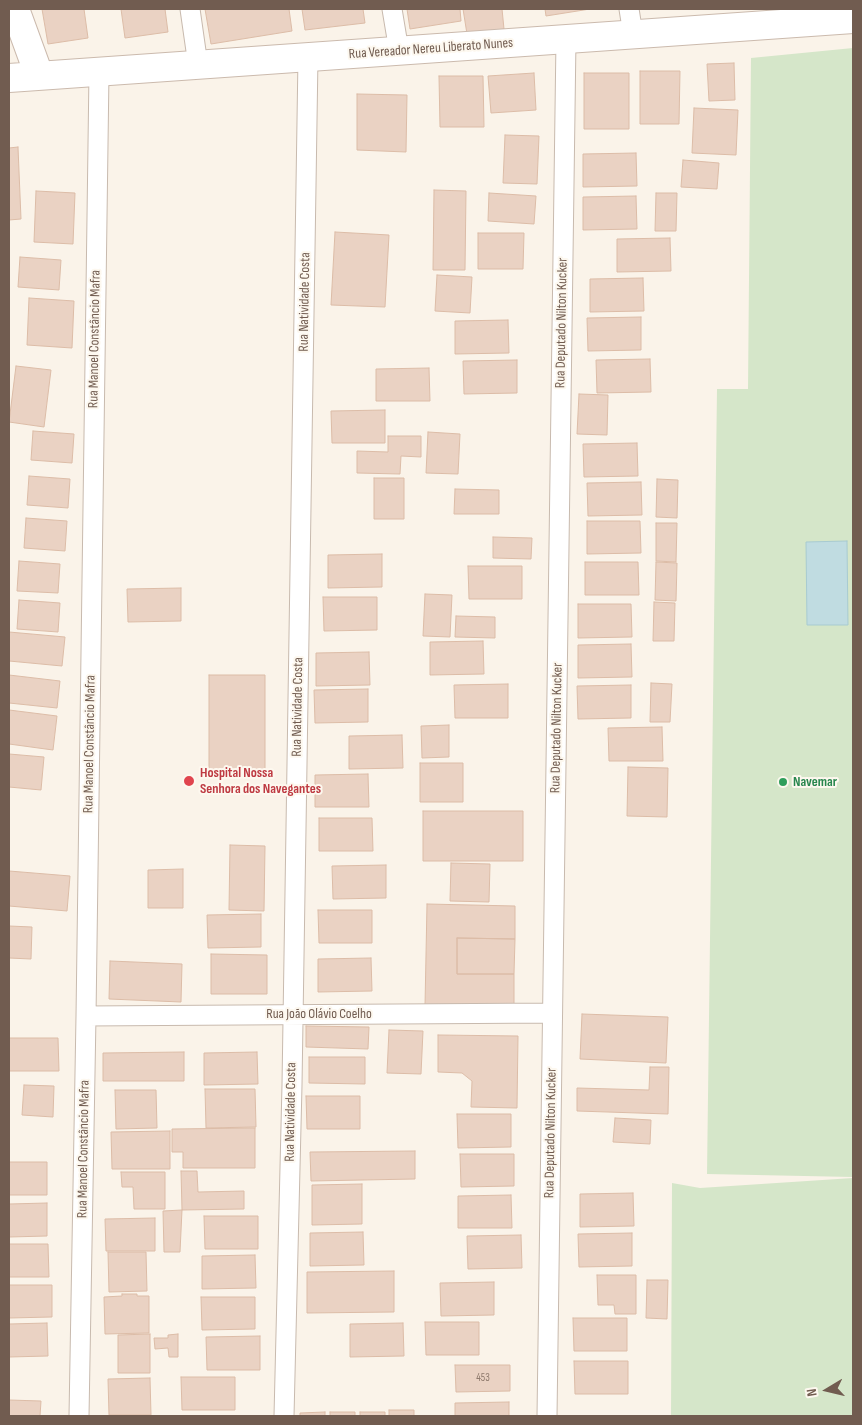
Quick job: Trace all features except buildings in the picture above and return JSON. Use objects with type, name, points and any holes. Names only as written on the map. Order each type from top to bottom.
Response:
[{"type":"main road","points":[[15,9],[39,75]]},
{"type":"main road","name":"Rua Vereador Nereu Liberato Nunes","points":[[9,78],[566,39],[631,22],[853,18]]},
{"type":"street","points":[[190,9],[198,65]]},
{"type":"street","points":[[392,9],[398,51]]},
{"type":"street","name":"Rua Deputado Nilton Kucker","points":[[547,1416],[566,39]]},
{"type":"street","name":"Rua Natividade Costa","points":[[284,1416],[293,1014],[308,57]]},
{"type":"street","name":"Rua Manoel Constâncio Mafra","points":[[78,1416],[86,1016],[99,72]]},
{"type":"street","name":"Rua João Olávio Coelho","points":[[86,1016],[552,1012]]},
{"type":"green space","name":"Navemar","points":[[853,48],[853,1177],[707,1174],[717,389],[748,389],[751,58]]},
{"type":"green space","points":[[853,1178],[853,1416],[671,1416],[672,1183],[700,1188]]},
{"type":"water","points":[[847,541],[848,625],[807,625],[806,542]]},
{"type":"place","name":"Hospital Nossa Senhora dos Navegantes","points":[[189,781]]},
{"type":"place","name":"Navemar","points":[[783,782]]}]
